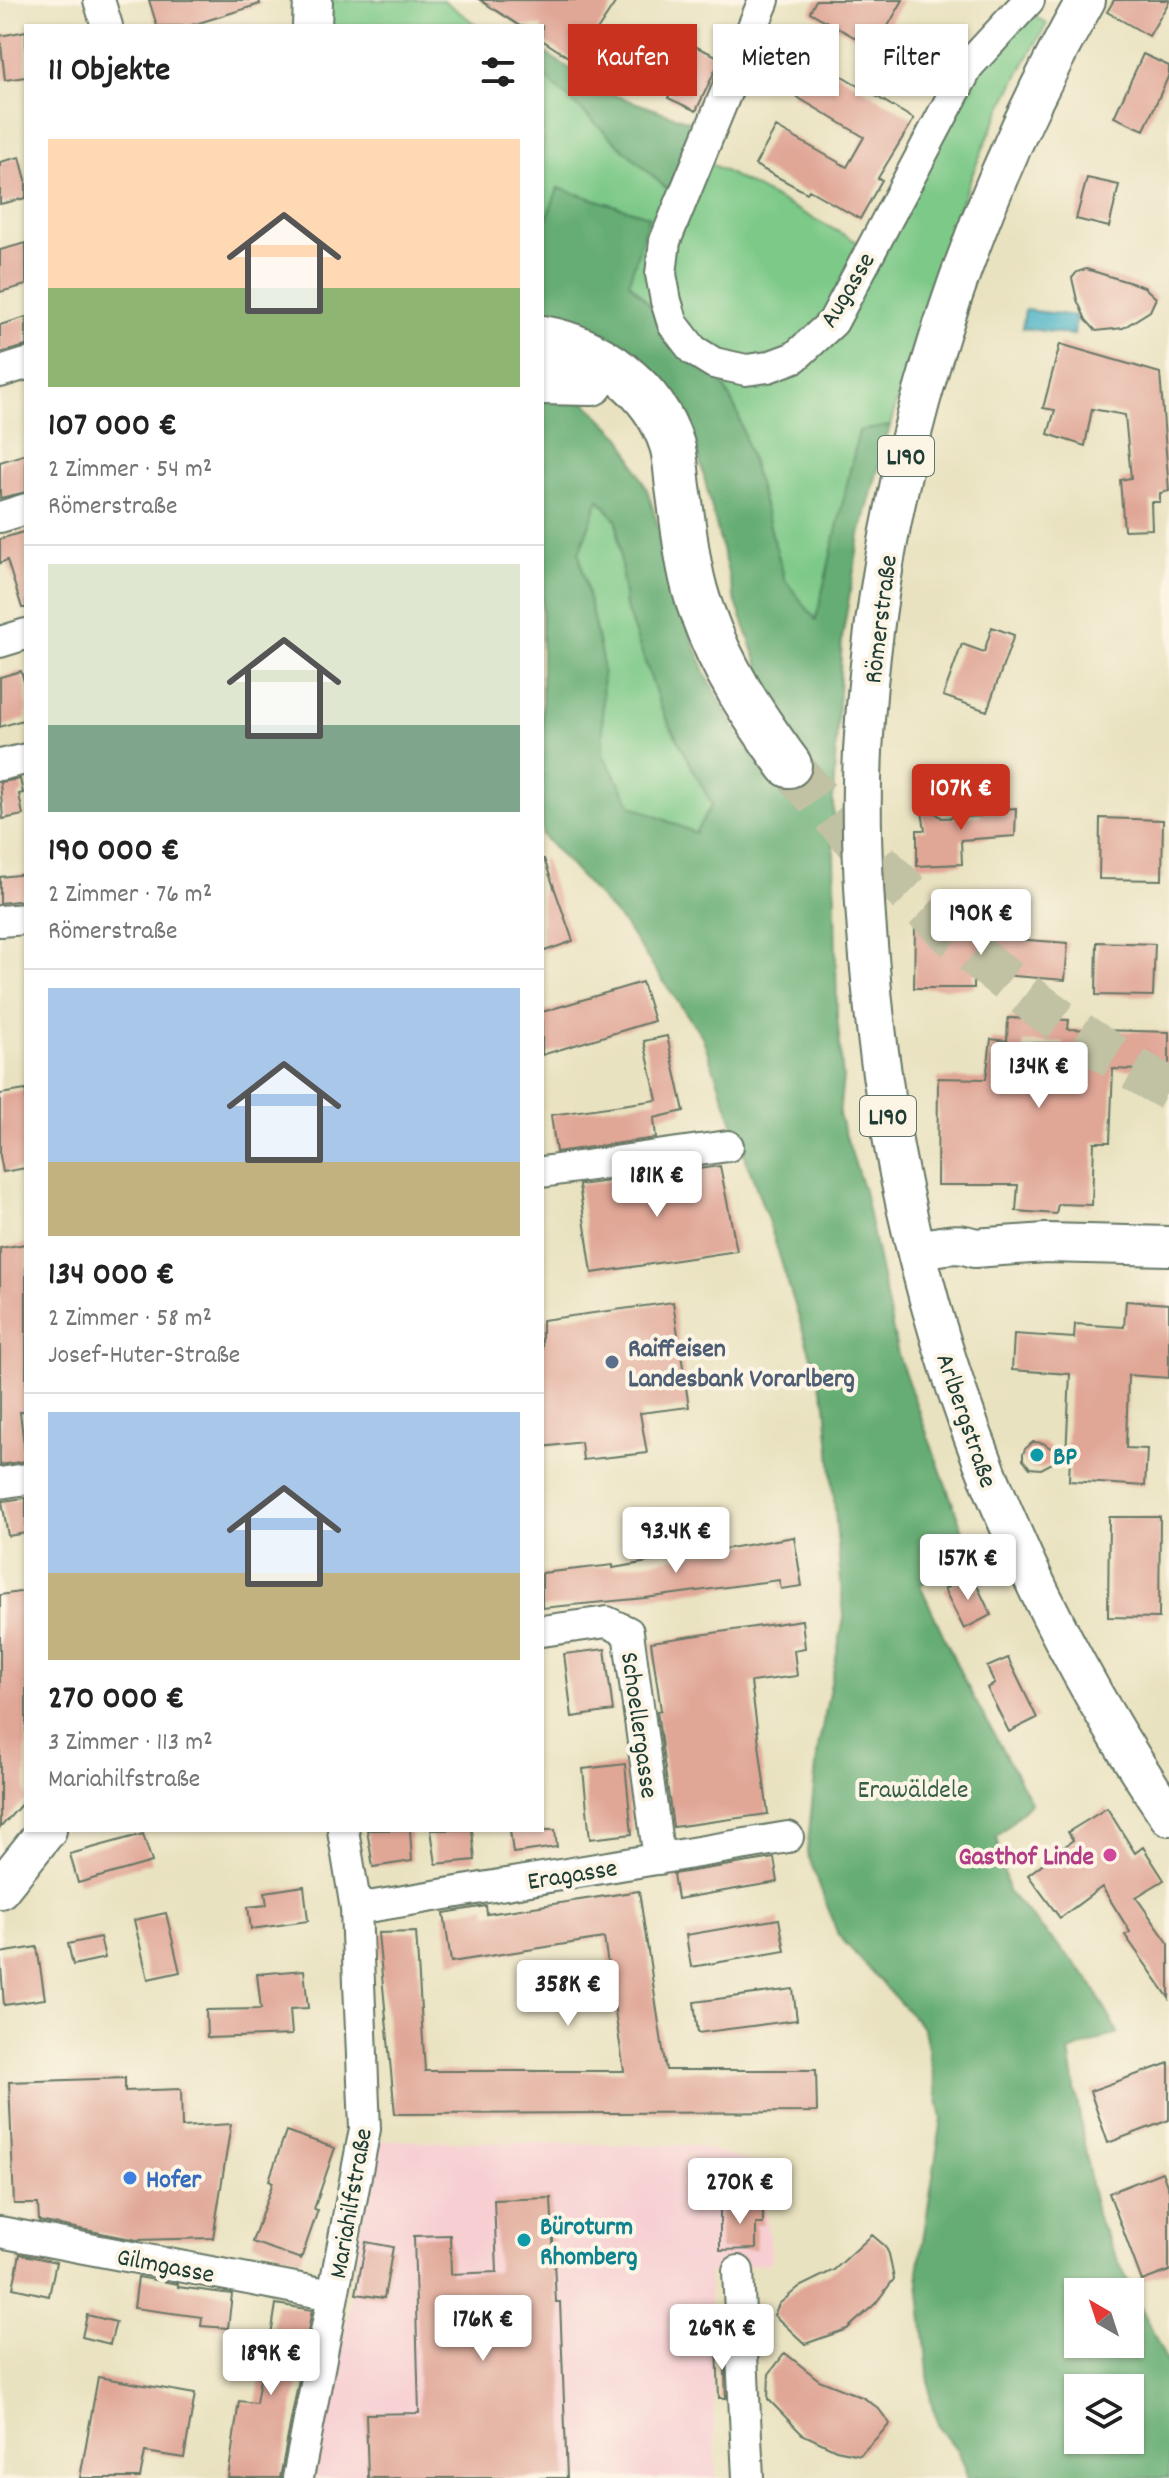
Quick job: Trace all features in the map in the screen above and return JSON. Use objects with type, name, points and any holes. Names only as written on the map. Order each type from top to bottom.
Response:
[{"type":"highway","points":[[544,338],[569,344],[615,368],[636,386],[651,405],[672,447],[700,610],[735,688],[789,765]]},
{"type":"highway","points":[[544,361],[555,361],[575,370],[616,401],[640,434],[685,535]]},
{"type":"highway","points":[[544,382],[592,383]]},
{"type":"main road","points":[[312,24],[313,0]]},
{"type":"main road","name":"Römerstraße","points":[[919,1260],[896,1167],[882,1081],[868,944],[862,836],[863,749],[875,626],[886,552],[909,442],[959,273],[1037,92],[1086,0]]},
{"type":"main road","points":[[919,1260],[956,1261],[974,1248],[1046,1243],[1169,1246]]},
{"type":"main road","name":"Arlbergstraße","points":[[919,1260],[931,1310],[969,1429],[1032,1581],[1093,1695],[1169,1816]]},
{"type":"main road","points":[[0,1889],[45,1832]]},
{"type":"street","points":[[99,0],[106,24]]},
{"type":"street","name":"Augasse","points":[[764,0],[665,241],[661,274],[673,324],[693,350],[714,363],[746,370],[768,367],[795,357],[833,322],[969,65],[1029,0]]},
{"type":"street","points":[[0,372],[24,365]]},
{"type":"street","points":[[0,517],[24,510]]},
{"type":"street","points":[[0,642],[24,635]]},
{"type":"street","points":[[0,765],[24,759]]},
{"type":"street","points":[[0,921],[24,919]]},
{"type":"street","points":[[544,1172],[728,1146]]},
{"type":"street","points":[[0,1483],[24,1479]]},
{"type":"street","name":"Schoellergasse","points":[[544,1631],[607,1622],[628,1632],[659,1859]]},
{"type":"street","name":"Mariahilfstraße","points":[[298,2478],[365,2129],[356,1909],[343,1832]]},
{"type":"street","name":"Eragasse","points":[[356,1909],[788,1837]]},
{"type":"street","name":"Gilmgasse","points":[[2,2232],[332,2295]]},
{"type":"street","points":[[738,2271],[748,2478]]},
{"type":"shaded area","points":[[373,2140],[698,2146],[760,2165],[772,2262],[709,2272],[716,2478],[314,2478],[349,2311]]},
{"type":"green space","points":[[330,0],[443,0],[475,24],[331,24]]},
{"type":"green space","points":[[1012,1],[1047,24],[1020,71],[974,169],[920,322],[890,426],[859,432],[817,621],[785,580],[738,414],[724,386],[628,282],[558,188],[544,226],[544,75],[568,88],[568,96],[583,96],[863,245],[954,96],[968,96],[968,73]]},
{"type":"green space","points":[[544,52],[568,68],[568,96],[617,96],[700,125],[669,191],[544,76]]},
{"type":"green space","name":"Erawäldele","points":[[558,188],[649,216],[629,282],[724,386],[738,414],[785,580],[816,620],[859,431],[890,426],[860,535],[842,638],[833,800],[837,1015],[843,1078],[839,1115],[864,1191],[898,1355],[971,1553],[920,1585],[964,1680],[1031,1802],[997,1837],[1008,1892],[1089,1979],[1118,2033],[1069,2052],[1096,2215],[1126,2278],[1064,2278],[1064,2358],[1144,2358],[1144,2314],[1169,2366],[1169,2478],[966,2478],[965,2467],[957,2450],[939,2427],[931,2403],[918,2272],[942,2119],[924,2029],[838,1935],[807,1852],[818,1748],[844,1618],[826,1404],[770,1226],[702,1036],[622,922],[544,837],[544,391],[584,401],[622,438],[648,492],[688,628],[707,677],[737,733],[768,779],[784,772],[804,755],[761,671],[734,597],[698,453],[669,394],[634,354],[573,329],[544,322],[544,226]],"holes":[[[599,499],[617,521],[625,605],[662,710],[712,805],[695,833],[632,806],[603,755],[602,660],[579,553]]]},
{"type":"green space","points":[[599,499],[617,521],[625,605],[662,710],[712,805],[695,833],[632,806],[603,755],[602,660],[579,553]]},
{"type":"water","points":[[1025,310],[1076,316],[1074,335],[1022,328]]},
{"type":"building","points":[[149,0],[259,0],[260,4],[195,24],[156,24]]},
{"type":"building","points":[[480,0],[617,0],[601,24],[568,24],[568,57],[544,41],[544,24],[517,24]]},
{"type":"building","points":[[816,0],[903,0],[889,24],[855,24],[855,38],[839,29],[839,24],[831,24],[810,12]]},
{"type":"building","points":[[1114,0],[1169,2],[1149,36],[1107,12]]},
{"type":"building","points":[[24,31],[24,77],[5,80],[0,36]]},
{"type":"building","points":[[697,47],[713,54],[713,75],[696,111],[668,98],[697,96]]},
{"type":"building","points":[[1143,54],[1169,66],[1169,75],[1144,130],[1114,117]]},
{"type":"building","points":[[839,74],[855,84],[855,96],[876,96],[914,119],[878,178],[882,180],[860,219],[809,190],[807,193],[755,165],[776,127],[847,167],[864,137],[795,96],[839,96]]},
{"type":"building","points":[[20,157],[24,172],[24,198],[0,204],[0,162]]},
{"type":"building","points":[[1087,178],[1119,185],[1109,227],[1076,219]]},
{"type":"building","points":[[24,244],[24,286],[0,292],[0,250]]},
{"type":"building","points":[[1086,269],[1144,287],[1156,298],[1150,311],[1123,328],[1096,331],[1086,320],[1072,278]]},
{"type":"building","points":[[24,318],[24,347],[0,353],[0,325]]},
{"type":"building","points":[[1060,344],[1160,373],[1169,491],[1160,493],[1160,502],[1151,502],[1152,529],[1124,530],[1120,480],[1131,478],[1125,415],[1092,409],[1085,446],[1048,434],[1055,410],[1043,408]]},
{"type":"building","points":[[24,455],[24,492],[0,498],[0,462]]},
{"type":"building","points":[[24,532],[24,608],[7,560],[0,563],[0,539]]},
{"type":"building","points":[[992,627],[1014,635],[987,711],[943,696],[962,644],[984,652]]},
{"type":"building","points":[[21,671],[24,720],[0,727],[0,677]]},
{"type":"building","points":[[20,779],[23,815],[3,819],[0,782]]},
{"type":"building","points":[[1002,796],[1003,809],[1016,808],[1015,836],[961,840],[962,864],[917,866],[917,830],[925,830],[920,800],[942,818],[981,816],[980,798]]},
{"type":"building","points":[[1100,818],[1163,820],[1162,880],[1099,879]]},
{"type":"building","points":[[544,859],[573,941],[544,951]]},
{"type":"building","points":[[24,874],[24,900],[0,903],[0,877]]},
{"type":"building","points":[[915,926],[974,926],[974,936],[1068,943],[1065,980],[974,973],[974,988],[914,988]]},
{"type":"building","points":[[1097,942],[1155,944],[1153,996],[1096,995]]},
{"type":"building","points":[[642,982],[654,1021],[544,1054],[544,1011]]},
{"type":"building","points":[[1008,1018],[1069,1020],[1068,1029],[1169,1032],[1169,1071],[1113,1069],[1110,1142],[1094,1142],[1092,1205],[1058,1204],[1056,1214],[1016,1211],[1018,1185],[937,1185],[938,1078],[986,1079],[991,1039],[1007,1041]],"holes":[[[1024,1043],[1064,1043],[1063,1087],[1019,1083]]]},
{"type":"building","points":[[667,1036],[684,1111],[654,1118],[656,1138],[556,1152],[551,1115],[657,1100],[644,1041]]},
{"type":"building","points":[[24,1090],[24,1168],[3,1172],[0,1094]]},
{"type":"building","points":[[720,1166],[737,1251],[592,1273],[579,1185]]},
{"type":"building","points":[[24,1244],[24,1412],[20,1412],[24,1461],[0,1465],[0,1248]]},
{"type":"building","points":[[1126,1301],[1169,1304],[1169,1378],[1128,1375],[1126,1448],[1147,1449],[1145,1486],[1069,1481],[1070,1454],[1066,1456],[1070,1374],[1012,1370],[1014,1334],[1074,1338],[1075,1324],[1124,1327]]},
{"type":"building","name":"Raiffeisen Landesbank Vorarlberg","points":[[673,1302],[689,1407],[640,1413],[647,1453],[583,1460],[581,1442],[544,1447],[544,1320]]},
{"type":"building","name":"BP","points":[[1033,1442],[1043,1443],[1064,1457],[1041,1469],[1030,1468],[1023,1460],[1023,1454]]},
{"type":"building","points":[[24,1498],[24,1533],[8,1536],[2,1501]]},
{"type":"building","points":[[1109,1517],[1160,1517],[1159,1618],[1108,1617]]},
{"type":"building","points":[[794,1537],[802,1586],[781,1589],[779,1580],[544,1608],[544,1573],[613,1565],[613,1568]]},
{"type":"building","points":[[972,1575],[991,1615],[964,1629],[944,1589]]},
{"type":"building","points":[[24,1591],[24,1801],[0,1828],[0,1595]]},
{"type":"building","points":[[802,1620],[805,1648],[794,1650],[797,1676],[751,1682],[768,1814],[673,1827],[651,1642]]},
{"type":"building","points":[[605,1649],[613,1711],[572,1717],[564,1654]]},
{"type":"building","points":[[1008,1658],[1037,1718],[1009,1732],[987,1688],[995,1684],[987,1667]]},
{"type":"building","points":[[625,1764],[632,1834],[590,1839],[583,1769]]},
{"type":"building","points":[[1107,1808],[1135,1853],[1143,1847],[1164,1880],[1136,1897],[1169,1944],[1169,1998],[1125,1935],[1130,1932],[1102,1887],[1060,1918],[1028,1875],[1073,1840],[1068,1832]]},
{"type":"building","points":[[555,1830],[557,1847],[513,1853],[510,1832]]},
{"type":"building","points":[[367,1832],[410,1832],[412,1861],[373,1867]]},
{"type":"building","points":[[431,1832],[472,1832],[475,1860],[436,1864]]},
{"type":"building","points":[[143,1834],[152,1862],[78,1883],[70,1854]]},
{"type":"building","points":[[774,1858],[778,1882],[677,1899],[673,1874]]},
{"type":"building","points":[[304,1886],[308,1921],[251,1929],[248,1907],[267,1905],[265,1892]]},
{"type":"building","points":[[639,1891],[666,2070],[816,2070],[817,2112],[395,2114],[378,1933],[416,1932],[425,2071],[624,2071],[604,1938],[451,1962],[444,1913],[486,1906],[487,1914]]},
{"type":"building","points":[[166,1913],[180,1972],[148,1979],[134,1920]]},
{"type":"building","points":[[779,1919],[785,1951],[691,1967],[686,1935]]},
{"type":"building","points":[[100,1937],[105,1958],[73,1965],[68,1944]]},
{"type":"building","points":[[37,1947],[45,1999],[4,2005],[0,1953]]},
{"type":"building","points":[[304,1970],[308,2008],[290,2009],[292,2035],[207,2038],[206,2010],[261,2009],[257,1974]]},
{"type":"building","points":[[793,1989],[797,2020],[698,2033],[694,2002]]},
{"type":"building","points":[[1169,2063],[1169,2120],[1108,2143],[1090,2091]]},
{"type":"building","name":"Hofer","points":[[125,2078],[125,2091],[181,2089],[182,2127],[231,2124],[213,2238],[137,2240],[39,2221],[38,2204],[14,2204],[9,2082]]},
{"type":"building","points":[[286,2131],[335,2148],[301,2259],[252,2242],[273,2182],[269,2180]]},
{"type":"building","points":[[1162,2172],[1169,2191],[1169,2271],[1144,2280],[1141,2278],[1109,2193]]},
{"type":"building","points":[[551,2198],[556,2302],[560,2302],[567,2478],[368,2478],[366,2414],[419,2413],[414,2236],[450,2235],[451,2274],[497,2272],[494,2200]]},
{"type":"building","points":[[763,2204],[763,2224],[756,2224],[756,2249],[720,2250],[720,2205]]},
{"type":"building","points":[[872,2235],[889,2254],[894,2279],[875,2304],[847,2329],[805,2344],[774,2315],[779,2304],[799,2287],[834,2270]]},
{"type":"building","points":[[366,2242],[393,2247],[384,2298],[356,2294]]},
{"type":"building","points":[[20,2254],[56,2262],[49,2296],[13,2288]]},
{"type":"building","points":[[138,2277],[178,2284],[178,2287],[232,2294],[228,2328],[201,2326],[202,2317],[134,2308]]},
{"type":"building","points":[[276,2304],[312,2310],[280,2478],[228,2478],[239,2401],[256,2403],[262,2367],[248,2364],[253,2333],[271,2336]]},
{"type":"building","points":[[87,2315],[116,2322],[110,2344],[82,2337]]},
{"type":"building","points":[[717,2346],[724,2346],[726,2398],[719,2398]]},
{"type":"building","points":[[785,2353],[819,2380],[864,2398],[878,2408],[890,2424],[860,2455],[836,2450],[802,2434],[768,2399],[769,2374]]},
{"type":"building","points":[[98,2377],[195,2394],[184,2458],[145,2452],[140,2478],[80,2478]]},
{"type":"tunnel","points":[[789,765],[874,859],[964,945],[1062,1022],[1169,1089]]},
{"type":"place","name":"Raiffeisen Landesbank Vorarlberg","points":[[612,1362]]},
{"type":"place","name":"BP","points":[[1037,1455]]},
{"type":"place","name":"Gasthof Linde","points":[[1110,1855]]},
{"type":"place","name":"Hofer","points":[[130,2178]]},
{"type":"place","name":"Büroturm Rhomberg","points":[[524,2240]]}]
